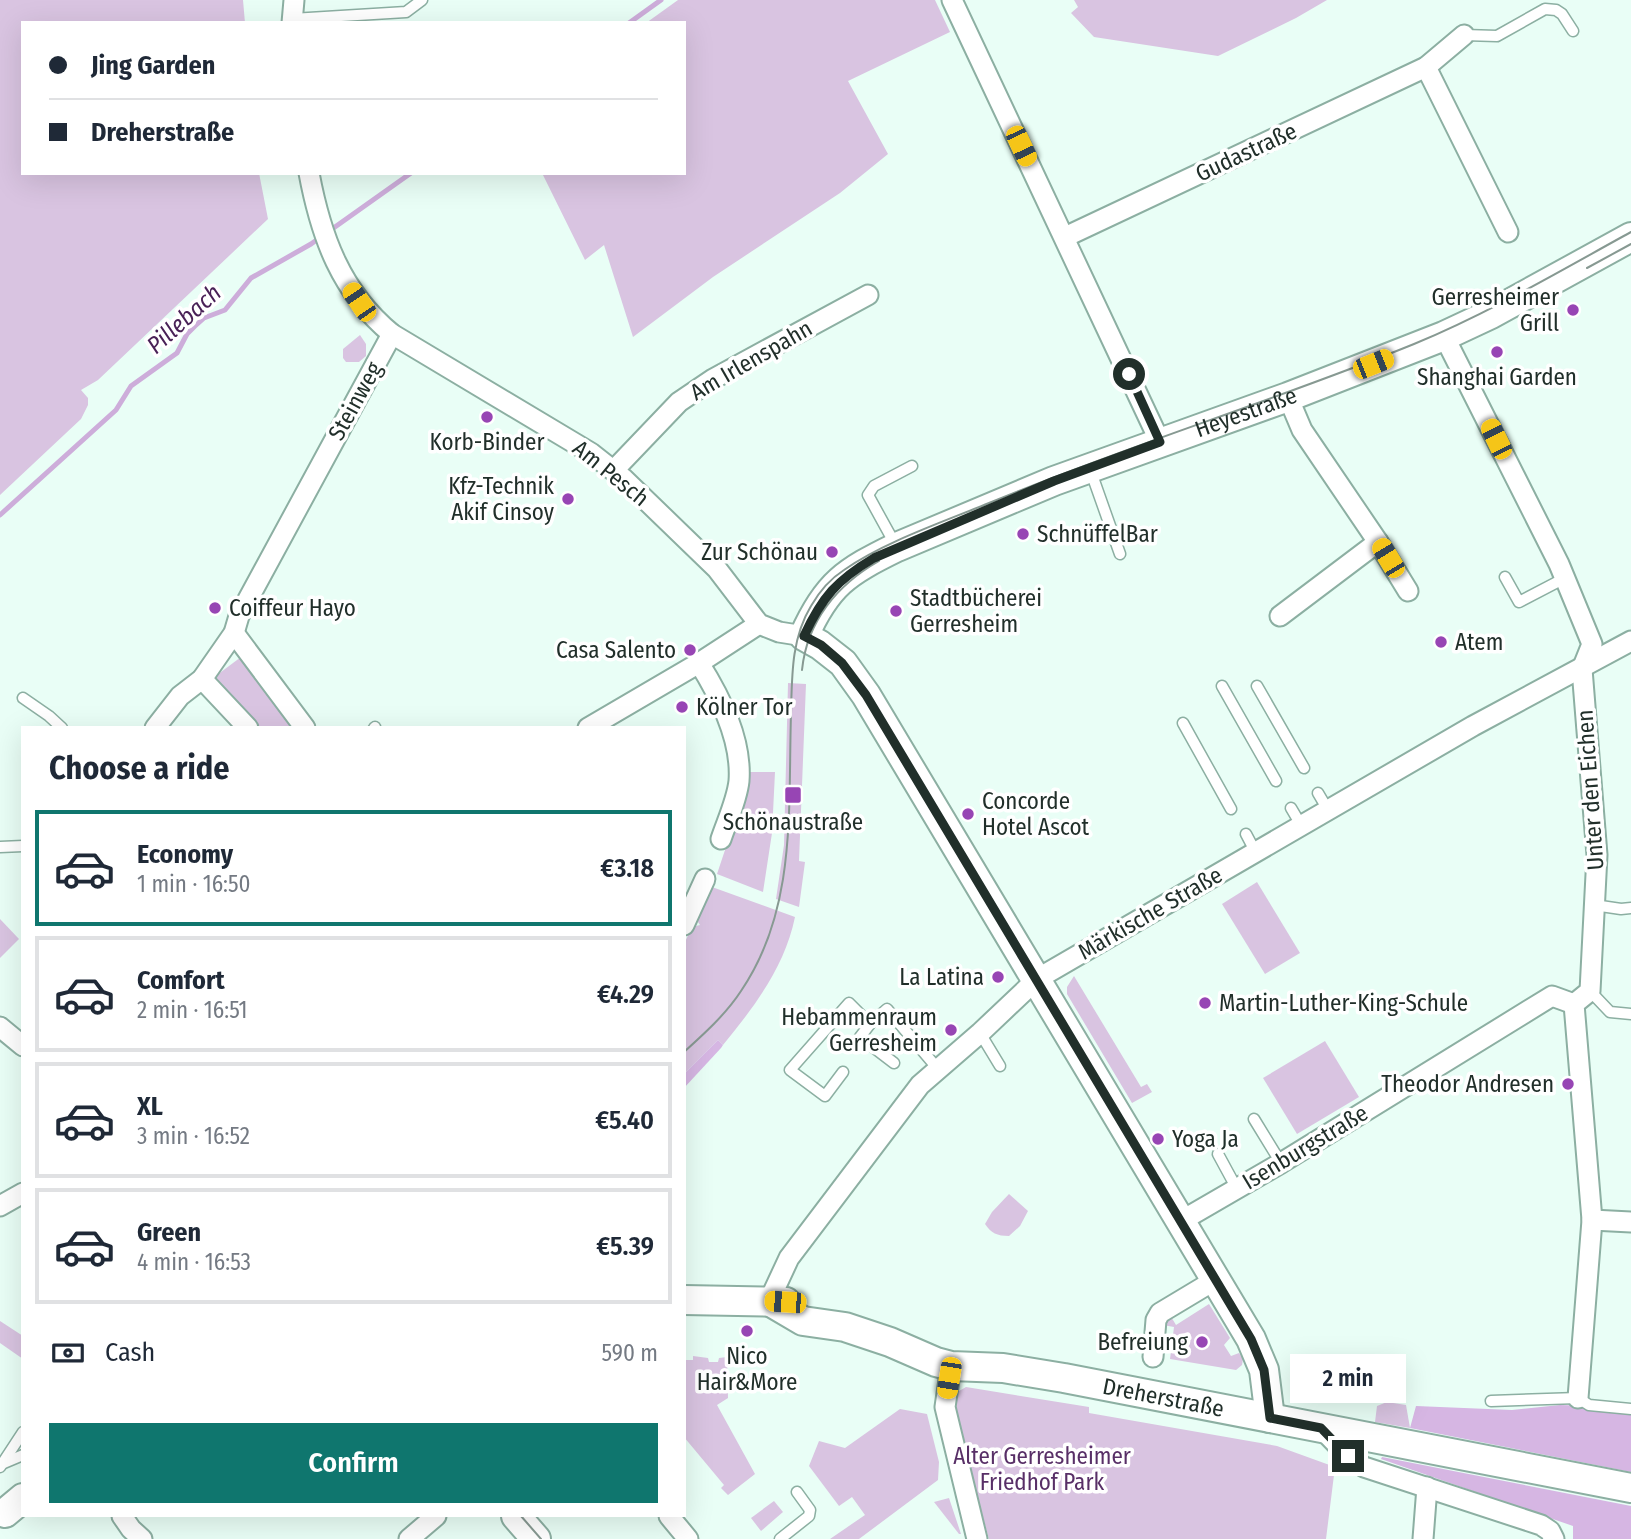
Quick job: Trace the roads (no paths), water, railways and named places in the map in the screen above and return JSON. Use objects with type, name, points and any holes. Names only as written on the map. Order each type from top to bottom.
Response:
[{"type":"street","points":[[952,0],[1160,442]]},
{"type":"street","name":"Gudastraße","points":[[1065,237],[1426,67],[1464,35]]},
{"type":"street","points":[[1426,67],[1508,232]]},
{"type":"street","points":[[310,175],[336,265],[359,302],[392,334]]},
{"type":"street","name":"Heyestraße","points":[[804,636],[821,601],[841,579],[897,547],[986,508],[1287,397],[1444,335],[1491,314],[1631,237]]},
{"type":"street","name":"Am Irlenspahn","points":[[614,470],[679,402],[713,379],[868,295]]},
{"type":"street","name":"Am Pesch","points":[[392,334],[543,423],[614,470],[718,569],[759,624]]},
{"type":"street","name":"Steinweg","points":[[157,726],[180,696],[202,679],[234,633],[239,616],[392,334]]},
{"type":"street","name":"Unter den Eichen","points":[[1444,335],[1566,578],[1592,644],[1582,669],[1598,855],[1590,991]]},
{"type":"street","points":[[1287,397],[1302,430],[1408,591]]},
{"type":"street","points":[[1280,616],[1378,542]]},
{"type":"street","points":[[590,726],[699,663],[759,624],[779,632],[804,636],[821,645],[850,671],[960,840],[1037,979],[1260,1357],[1270,1418]]},
{"type":"street","points":[[234,633],[303,726]]},
{"type":"street","name":"Märkische Straße","points":[[769,1301],[789,1258],[920,1086],[1037,979],[1250,843],[1323,801],[1474,726],[1631,641]]},
{"type":"street","points":[[699,663],[735,736],[738,759],[739,782],[721,839]]},
{"type":"street","points":[[202,679],[246,726]]},
{"type":"street","points":[[686,921],[705,879]]},
{"type":"street","points":[[1578,1398],[1592,1220],[1574,1004],[1590,991]]},
{"type":"street","name":"Isenburgstraße","points":[[1181,1221],[1281,1163],[1552,996],[1574,1004]]},
{"type":"street","points":[[0,1027],[21,1043]]},
{"type":"street","points":[[0,1206],[21,1194]]},
{"type":"street","points":[[1592,1220],[1631,1222]]},
{"type":"street","points":[[1153,1357],[1156,1320],[1160,1313],[1215,1280]]},
{"type":"street","name":"Dreherstraße","points":[[686,1300],[769,1301],[803,1321],[845,1327],[890,1342],[936,1362],[951,1366],[1003,1368]]},
{"type":"street","name":"Dreherstraße","points":[[890,1342],[934,1347],[1003,1368],[1631,1488]]},
{"type":"street","points":[[951,1366],[945,1407],[977,1539]]},
{"type":"street","points":[[1321,1428],[1364,1467],[1541,1525],[1553,1537]]},
{"type":"street","points":[[1362,1436],[1362,1449],[1380,1471]]},
{"type":"street","points":[[1423,1539],[1427,1487]]},
{"type":"street","points":[[123,1517],[142,1539]]},
{"type":"street","points":[[410,1539],[435,1517]]},
{"type":"street","points":[[517,1517],[536,1539]]},
{"type":"street","points":[[670,1517],[688,1539]]},
{"type":"lane","points":[[293,14],[405,12],[422,0]]},
{"type":"lane","name":"Gudastraße","points":[[1464,35],[1497,36],[1545,9],[1556,10],[1562,14],[1573,32]]},
{"type":"lane","points":[[897,547],[868,495],[874,486],[912,466]]},
{"type":"lane","points":[[1090,468],[1120,554]]},
{"type":"lane","points":[[1505,577],[1519,601],[1566,578]]},
{"type":"lane","points":[[1222,686],[1276,781]]},
{"type":"lane","points":[[1257,686],[1304,768]]},
{"type":"lane","points":[[23,698],[60,726]]},
{"type":"lane","points":[[1183,723],[1231,809]]},
{"type":"lane","points":[[0,846],[21,845]]},
{"type":"lane","points":[[1594,905],[1631,908]]},
{"type":"lane","points":[[1590,991],[1610,1012],[1631,1014]]},
{"type":"lane","points":[[843,1072],[825,1096],[790,1070],[849,1003],[870,1024]]},
{"type":"lane","points":[[894,1063],[860,1037],[887,1009],[938,1069]]},
{"type":"lane","points":[[980,1033],[1000,1066]]},
{"type":"lane","points":[[1254,1119],[1281,1163]]},
{"type":"lane","points":[[1218,1154],[1237,1189]]},
{"type":"lane","points":[[1491,1401],[1578,1398],[1589,1405],[1631,1409]]},
{"type":"lane","points":[[2,1465],[21,1436]]},
{"type":"lane","points":[[2,1465],[21,1456]]},
{"type":"lane","points":[[780,1539],[809,1516],[810,1510],[797,1492]]},
{"type":"waterway","name":"Pillebach","points":[[632,21],[661,0]]},
{"type":"waterway","name":"Pillebach","points":[[0,515],[116,410],[131,386],[177,353],[187,334],[195,326],[204,318],[225,310],[251,278],[311,244],[408,175]]},
{"type":"tram line","points":[[686,1050],[715,1023],[741,991],[759,959],[772,926],[781,892],[789,822],[792,686],[796,645],[811,606],[834,577],[877,550],[933,525],[1095,462],[1361,365],[1442,332],[1524,291],[1631,232]]},
{"type":"tram line","points":[[1587,268],[1631,244]]},
{"type":"tram line","points":[[802,670],[805,652],[817,620],[837,593],[879,561]]},
{"type":"tram line","points":[[522,1517],[541,1539]]},
{"type":"place","name":"Gerresheimer Grill","points":[[1573,310]]},
{"type":"place","name":"Shanghai Garden","points":[[1497,352]]},
{"type":"place","name":"Korb-Binder","points":[[487,417]]},
{"type":"place","name":"Kfz-Technik Akif Cinsoy","points":[[568,499]]},
{"type":"place","name":"SchnüffelBar","points":[[1023,534]]},
{"type":"place","name":"Zur Schönau","points":[[832,552]]},
{"type":"place","name":"Coiffeur Hayo","points":[[215,608]]},
{"type":"place","name":"Stadtbücherei Gerresheim","points":[[896,611]]},
{"type":"place","name":"Atem","points":[[1441,642]]},
{"type":"place","name":"Casa Salento","points":[[690,650]]},
{"type":"place","name":"Kölner Tor","points":[[682,707]]},
{"type":"place","name":"Schönaustraße","points":[[793,795]]},
{"type":"place","name":"Concorde Hotel Ascot","points":[[968,814]]},
{"type":"place","name":"La Latina","points":[[998,977]]},
{"type":"place","name":"Martin-Luther-King-Schule","points":[[1205,1003]]},
{"type":"place","name":"Hebammenraum Gerresheim","points":[[951,1030]]},
{"type":"place","name":"Theodor Andresen","points":[[1568,1084]]},
{"type":"place","name":"Yoga Ja","points":[[1158,1139]]},
{"type":"place","name":"Nico Hair&More","points":[[747,1331]]},
{"type":"place","name":"Befreiung","points":[[1202,1342]]},
{"type":"park label","name":"Alter Gerresheimer Friedhof Park","points":[[1042,1469]]}]
